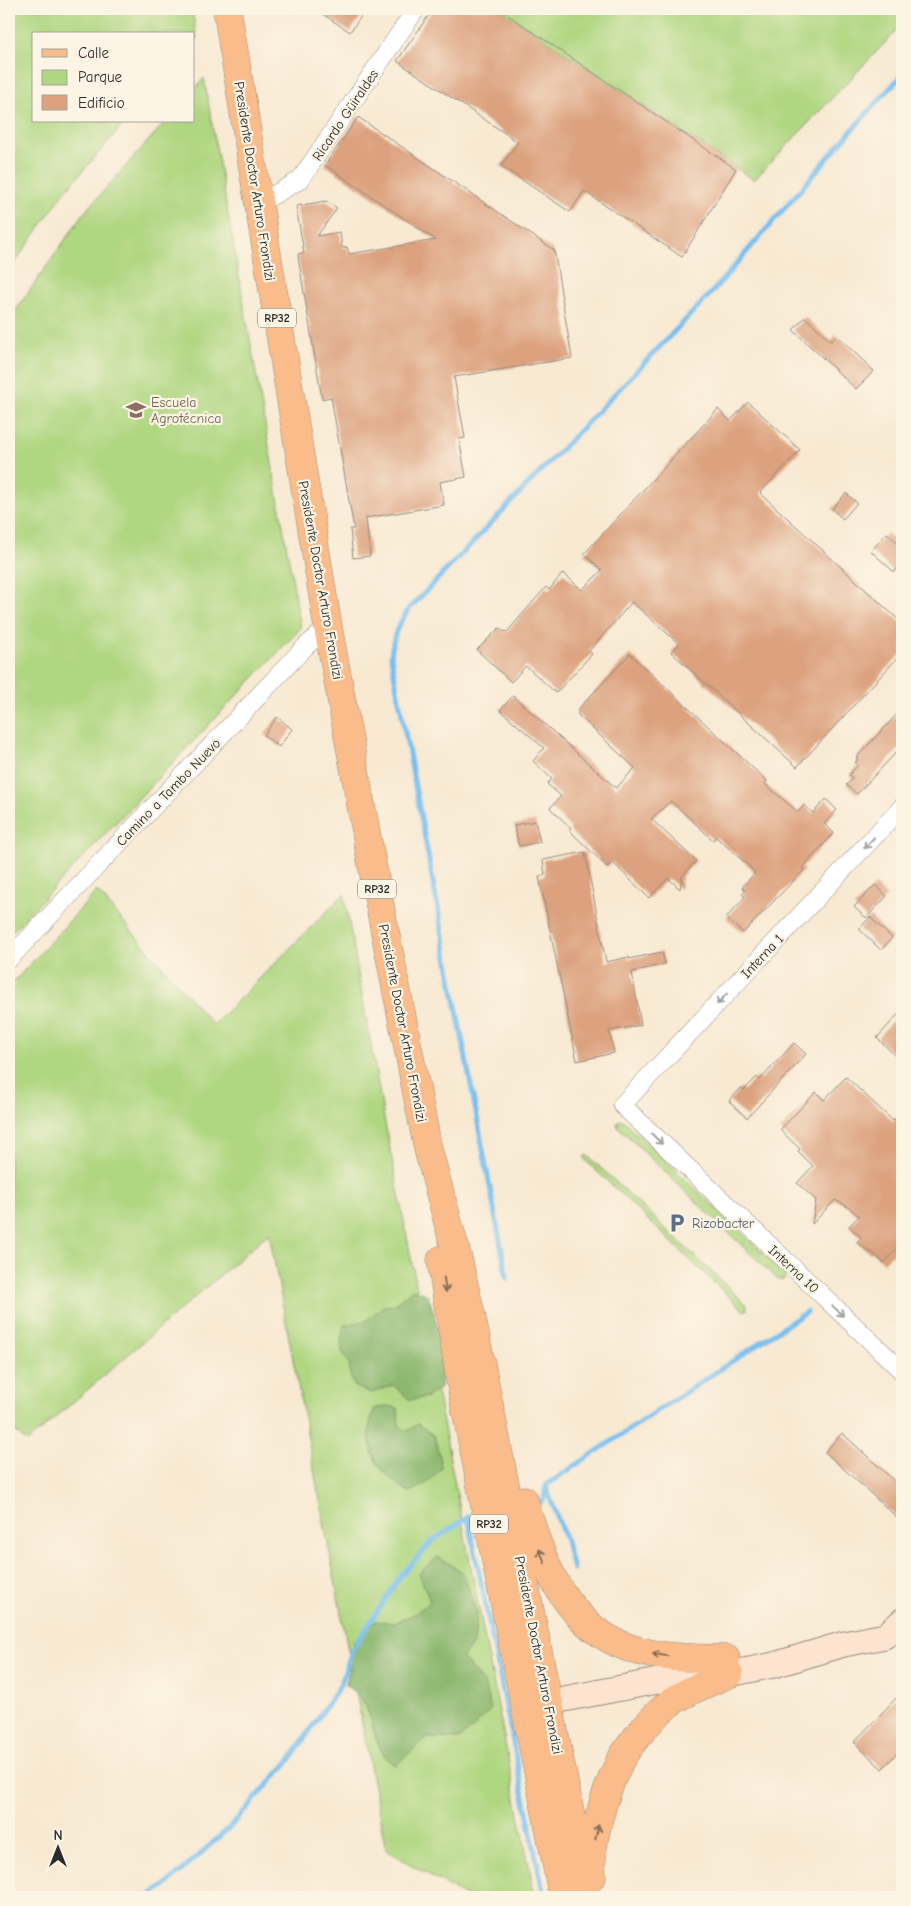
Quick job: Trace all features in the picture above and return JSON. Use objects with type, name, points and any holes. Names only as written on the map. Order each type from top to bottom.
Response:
[{"type":"main road","name":"Presidente Doctor Arturo Frondizi","points":[[227,9],[328,627],[377,891],[428,1149],[472,1319],[540,1704],[587,1897]]},
{"type":"main road","name":"Presidente Doctor Arturo Frondizi","points":[[428,1149],[442,1262],[468,1421],[563,1897]]},
{"type":"main road","points":[[472,1319],[539,1548],[547,1568],[568,1603],[582,1619],[598,1632],[626,1646],[657,1655],[692,1658],[728,1666]]},
{"type":"main road","points":[[468,1421],[500,1534],[540,1704],[572,1897]]},
{"type":"main road","points":[[593,1897],[591,1869],[596,1836],[607,1795],[621,1758],[658,1713],[672,1701],[728,1666]]},
{"type":"street","name":"Ricardo Güiraldes","points":[[258,204],[300,180],[416,9]]},
{"type":"street","name":"Camino a Tambo Nuevo","points":[[9,958],[306,647],[328,627]]},
{"type":"street","name":"Interna 1","points":[[622,1105],[902,807]]},
{"type":"street","name":"Interna 10","points":[[622,1105],[902,1371]]},
{"type":"street","points":[[540,1704],[728,1666],[771,1650],[844,1644],[885,1636],[902,1621]]},
{"type":"green space","points":[[9,9],[192,9],[197,38],[195,41],[195,32],[32,32],[32,122],[125,122],[63,194],[9,271]]},
{"type":"green space","points":[[499,9],[902,9],[902,25],[754,180]]},
{"type":"green space","name":"Escuela Agrotécnica","points":[[204,78],[301,628],[9,935],[9,320],[84,213],[165,122],[195,122],[195,89]]},
{"type":"green space","points":[[97,891],[213,1025],[344,894],[384,1118],[535,1897],[467,1897],[386,1850],[269,1233],[27,1442],[9,1425],[9,987]]},
{"type":"green space","points":[[620,1120],[624,1121],[785,1274],[784,1280],[778,1280],[618,1127],[617,1123]]},
{"type":"green space","points":[[587,1155],[747,1305],[747,1310],[743,1310],[585,1160],[584,1157]]},
{"type":"green space","points":[[413,1289],[428,1295],[435,1317],[440,1340],[441,1387],[427,1397],[410,1400],[393,1385],[372,1393],[355,1387],[351,1378],[349,1363],[342,1351],[341,1339],[344,1325],[366,1321],[383,1306],[394,1305]]},
{"type":"green space","points":[[387,1406],[398,1408],[399,1426],[407,1431],[418,1424],[434,1436],[440,1456],[441,1469],[424,1485],[409,1492],[393,1481],[380,1468],[372,1452],[369,1432],[374,1409]]},
{"type":"green space","points":[[438,1557],[463,1572],[477,1614],[474,1642],[462,1658],[484,1683],[491,1709],[472,1729],[458,1739],[426,1738],[396,1765],[388,1760],[383,1753],[363,1701],[346,1685],[354,1641],[375,1621],[395,1623],[416,1613],[430,1601],[419,1573]]},
{"type":"building","points":[[315,9],[366,9],[350,32]]},
{"type":"building","points":[[433,9],[499,9],[736,169],[682,257],[584,191],[570,212],[501,166],[518,142],[397,61]]},
{"type":"building","points":[[358,117],[554,250],[572,358],[454,377],[465,438],[459,439],[466,477],[440,482],[444,505],[366,518],[370,556],[353,558],[350,529],[354,529],[331,397],[322,399],[299,263],[298,254],[304,253],[296,206],[326,201],[337,208],[317,236],[340,232],[342,248],[347,247],[349,254],[436,240],[325,165]]},
{"type":"building","points":[[805,317],[831,341],[836,335],[874,371],[856,389],[793,330]]},
{"type":"building","points":[[748,402],[800,450],[760,493],[902,623],[902,653],[797,767],[671,652],[679,644],[632,602],[589,651],[592,654],[556,693],[526,666],[511,682],[477,650],[499,628],[507,632],[546,587],[549,590],[563,573],[582,590],[602,570],[584,554],[718,409],[730,421]]},
{"type":"building","points":[[846,493],[857,503],[843,519],[832,509]]},
{"type":"building","points":[[887,533],[902,547],[902,563],[894,572],[871,551]]},
{"type":"building","points":[[630,654],[767,781],[765,784],[798,812],[804,805],[813,813],[826,799],[837,810],[824,824],[834,833],[802,868],[804,870],[743,933],[726,918],[745,897],[742,894],[745,890],[742,887],[755,873],[749,866],[716,837],[713,840],[671,801],[651,819],[696,861],[682,876],[680,889],[668,878],[649,898],[612,862],[607,867],[569,830],[571,828],[550,808],[561,796],[547,784],[552,779],[533,761],[544,748],[500,710],[513,696],[616,788],[635,768],[578,715],[578,709]]},
{"type":"building","points":[[902,709],[902,746],[857,794],[846,785],[853,778],[849,775],[858,765],[855,762],[858,760],[856,758]]},
{"type":"building","points":[[277,717],[292,729],[279,747],[264,735]]},
{"type":"building","points":[[535,821],[540,842],[519,846],[514,825]]},
{"type":"building","points":[[585,852],[606,962],[662,952],[665,964],[632,972],[641,1025],[609,1031],[614,1053],[577,1061],[539,877],[545,875],[543,860]]},
{"type":"building","points":[[875,885],[887,896],[866,918],[854,907]]},
{"type":"building","points":[[870,917],[892,938],[881,950],[859,929]]},
{"type":"building","points":[[902,1010],[902,1062],[877,1038]]},
{"type":"building","points":[[794,1043],[806,1054],[747,1118],[729,1101],[741,1088],[744,1090],[757,1077],[760,1080]]},
{"type":"building","points":[[846,1077],[893,1121],[902,1112],[902,1243],[884,1263],[857,1242],[861,1237],[849,1226],[859,1216],[847,1206],[835,1200],[812,1224],[816,1200],[797,1183],[813,1166],[798,1151],[800,1149],[780,1130],[816,1092],[824,1100]]},
{"type":"building","points":[[842,1433],[902,1488],[902,1522],[825,1452]]},
{"type":"building","points":[[902,1692],[902,1748],[882,1769],[854,1742]]},
{"type":"waterway","points":[[507,1278],[391,657],[394,636],[410,608],[712,292],[902,75]]},
{"type":"waterway","points":[[540,1503],[544,1499],[546,1485],[806,1312]]},
{"type":"waterway","points":[[546,1487],[566,1541],[573,1569]]},
{"type":"waterway","points":[[148,1897],[166,1885],[230,1827],[290,1760],[341,1684],[352,1650],[400,1577],[432,1541],[468,1517],[476,1516]]},
{"type":"waterway","points":[[468,1517],[544,1897]]},
{"type":"place","name":"Escuela Agrotécnica","points":[[136,410]]},
{"type":"place","name":"Rizobacter","points":[[677,1223]]}]
